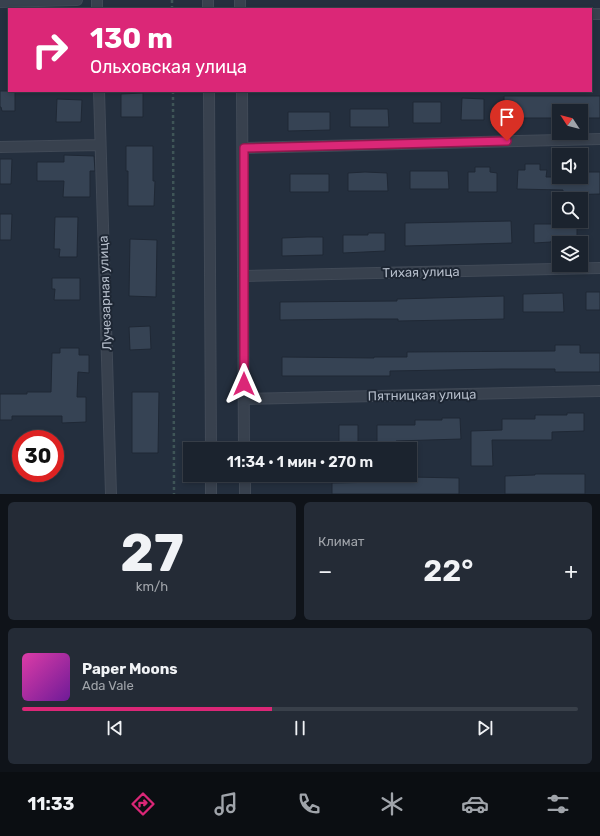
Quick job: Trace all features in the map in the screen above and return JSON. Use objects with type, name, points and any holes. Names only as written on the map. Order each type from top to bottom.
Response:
[{"type":"street","points":[[0,2],[77,0]]},
{"type":"street","name":"Лучезарная улица","points":[[99,92],[111,494]]},
{"type":"street","points":[[208,92],[211,442]]},
{"type":"street","points":[[242,92],[244,148],[244,442]]},
{"type":"street","points":[[244,148],[600,139]]},
{"type":"street","points":[[0,146],[100,145]]},
{"type":"street","name":"Тихая улица","points":[[243,276],[600,268]]},
{"type":"street","name":"Пятницкая улица","points":[[244,399],[600,391]]},
{"type":"street","points":[[211,482],[211,494]]},
{"type":"street","points":[[245,482],[245,494]]},
{"type":"path","points":[[173,92],[174,494]]},
{"type":"building","points":[[0,91],[15,92],[15,111],[2,111],[0,107]]},
{"type":"building","points":[[143,93],[143,117],[121,117],[121,94]]},
{"type":"building","points":[[504,96],[600,96],[600,118],[588,118],[588,104],[552,104],[552,118],[504,118]]},
{"type":"building","points":[[462,98],[484,99],[484,120],[461,120]]},
{"type":"building","points":[[57,99],[82,100],[81,122],[56,122]]},
{"type":"building","points":[[413,102],[441,102],[441,123],[413,123]]},
{"type":"building","points":[[350,109],[388,109],[389,127],[350,127]]},
{"type":"building","points":[[288,112],[330,112],[330,130],[288,131]]},
{"type":"building","points":[[126,146],[153,146],[153,181],[155,181],[154,206],[128,206]]},
{"type":"building","points":[[64,155],[94,156],[95,171],[90,171],[90,197],[63,197],[64,181],[37,181],[37,162],[64,162]]},
{"type":"building","points":[[0,159],[12,159],[11,184],[0,184]]},
{"type":"building","points":[[525,164],[540,164],[540,170],[547,170],[546,177],[552,177],[552,184],[588,184],[588,172],[600,172],[600,194],[588,194],[588,192],[563,192],[563,190],[517,189],[518,170],[525,170]]},
{"type":"building","points":[[475,167],[490,167],[490,172],[497,173],[497,192],[468,192],[468,172],[475,172]]},
{"type":"building","points":[[410,171],[448,171],[449,189],[410,189]]},
{"type":"building","points":[[348,173],[387,173],[388,191],[348,191]]},
{"type":"building","points":[[290,174],[329,174],[329,192],[290,192]]},
{"type":"building","points":[[0,214],[12,214],[11,240],[0,240]]},
{"type":"building","points":[[55,217],[78,217],[77,257],[59,257],[60,249],[54,249]]},
{"type":"building","points":[[511,221],[512,243],[405,246],[405,223]]},
{"type":"building","points":[[534,224],[552,224],[552,228],[577,228],[577,236],[552,236],[551,242],[534,243]]},
{"type":"building","points":[[368,233],[385,233],[385,251],[343,253],[343,235],[368,235]]},
{"type":"building","points":[[323,237],[323,255],[282,256],[282,238]]},
{"type":"building","points":[[130,239],[157,240],[156,297],[129,296]]},
{"type":"building","points":[[52,278],[80,278],[80,300],[54,300],[55,289],[52,289]]},
{"type":"building","points":[[586,292],[600,292],[600,310],[586,310]]},
{"type":"building","points":[[563,293],[564,312],[523,312],[523,294]]},
{"type":"building","points":[[504,296],[504,319],[398,321],[398,319],[280,320],[280,302],[397,301],[397,299]]},
{"type":"building","points":[[150,326],[151,349],[130,350],[129,327]]},
{"type":"building","points":[[555,345],[580,345],[580,353],[600,353],[600,372],[555,372],[555,369],[502,369],[390,371],[390,376],[282,376],[282,357],[374,358],[407,357],[407,352],[555,351]]},
{"type":"building","points":[[60,348],[79,348],[79,355],[89,355],[89,373],[78,372],[77,397],[86,397],[86,422],[62,423],[62,416],[12,416],[12,420],[0,420],[0,394],[51,392],[52,353],[60,353]]},
{"type":"building","points":[[132,392],[159,392],[158,453],[132,453]]},
{"type":"building","points":[[567,413],[584,413],[584,431],[552,432],[552,440],[492,440],[493,466],[471,466],[471,431],[502,430],[502,419],[535,419],[535,415],[567,415]]},
{"type":"building","points":[[442,418],[460,418],[461,439],[377,442],[377,425],[415,425],[415,420],[442,420]]},
{"type":"building","points":[[339,425],[358,425],[358,442],[339,442]]},
{"type":"building","points":[[535,474],[585,474],[585,494],[505,494],[505,476]]},
{"type":"building","points":[[417,477],[459,478],[459,494],[332,494],[332,483],[417,482]]},
{"type":"route","points":[[244,384],[244,148],[507,141]]}]
